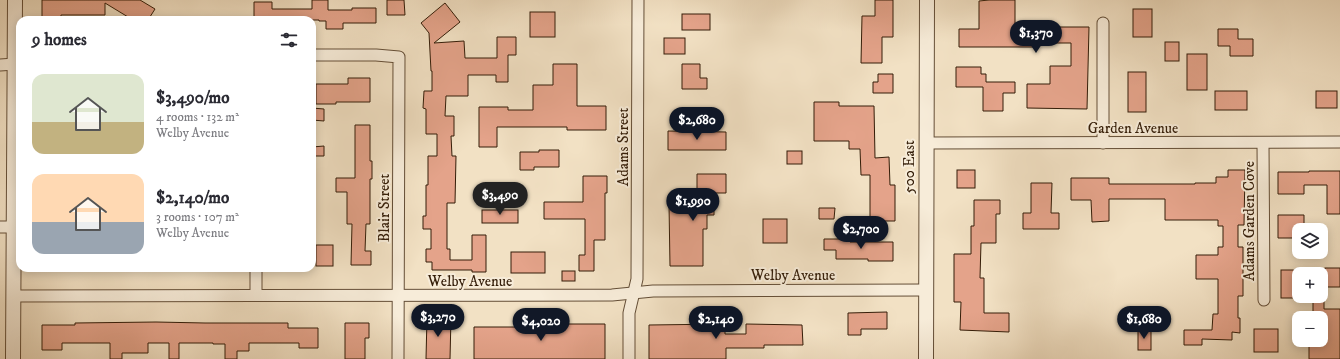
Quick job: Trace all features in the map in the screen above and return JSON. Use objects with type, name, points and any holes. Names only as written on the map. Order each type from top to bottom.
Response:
[{"type":"street","points":[[0,65],[16,55],[15,0]]},
{"type":"street","name":"Adams Street","points":[[629,359],[629,313],[637,279],[638,0]]},
{"type":"street","name":"500 East","points":[[926,359],[927,0]]},
{"type":"street","points":[[1103,22],[1103,143]]},
{"type":"street","name":"Blair Street","points":[[316,55],[376,55],[399,57],[398,359]]},
{"type":"street","name":"Garden Avenue","points":[[926,143],[1340,142]]},
{"type":"street","name":"Adams Garden Cove","points":[[1263,143],[1264,300]]},
{"type":"street","points":[[13,359],[14,296],[7,228],[16,177]]},
{"type":"street","points":[[256,272],[256,295]]},
{"type":"street","name":"Welby Avenue","points":[[14,296],[604,295],[653,291],[925,290]]},
{"type":"building","points":[[42,0],[140,0],[155,9],[151,16],[126,16],[105,3],[105,15],[42,16]]},
{"type":"building","points":[[312,0],[328,0],[328,10],[376,8],[376,23],[343,23],[343,29],[326,29],[326,21],[316,20],[316,16],[254,16],[254,2],[272,2],[272,9],[312,9]]},
{"type":"building","points":[[387,0],[404,0],[405,15],[387,15]]},
{"type":"building","points":[[875,0],[893,0],[893,37],[882,37],[882,63],[861,63],[862,16],[875,16]]},
{"type":"building","points":[[1015,0],[1015,29],[1089,27],[1087,109],[1027,108],[1027,84],[1050,84],[1050,66],[1071,66],[1071,43],[1038,43],[1038,47],[959,47],[959,29],[979,29],[979,1]]},
{"type":"building","points":[[445,3],[460,22],[434,43],[464,41],[465,58],[497,58],[497,37],[516,37],[516,55],[508,55],[508,82],[496,82],[496,75],[468,75],[468,96],[446,96],[445,116],[454,116],[454,136],[451,136],[452,156],[456,156],[455,203],[447,203],[447,249],[450,249],[450,260],[472,260],[472,235],[486,235],[486,272],[472,272],[472,270],[432,270],[432,262],[426,262],[426,249],[431,249],[431,229],[423,229],[423,216],[426,216],[428,156],[437,156],[437,134],[426,134],[426,109],[423,108],[424,91],[432,91],[432,71],[429,33],[421,23]]},
{"type":"building","points":[[1133,9],[1152,9],[1152,37],[1133,37]]},
{"type":"building","points":[[530,12],[555,12],[555,37],[530,37]]},
{"type":"building","points":[[682,14],[710,14],[710,30],[682,30]]},
{"type":"building","points":[[1218,29],[1238,29],[1238,39],[1253,39],[1253,56],[1230,56],[1230,46],[1218,46]]},
{"type":"building","points":[[664,38],[685,38],[685,54],[664,54]]},
{"type":"building","points":[[1165,42],[1179,42],[1179,61],[1165,61]]},
{"type":"building","points":[[1187,54],[1207,54],[1207,90],[1187,90]]},
{"type":"building","points":[[553,64],[577,64],[577,106],[606,106],[606,130],[567,130],[567,127],[497,127],[497,147],[479,147],[479,107],[508,107],[508,110],[533,110],[533,85],[553,85]]},
{"type":"building","points":[[682,64],[700,64],[700,78],[707,78],[707,89],[682,89]]},
{"type":"building","points":[[956,67],[981,67],[981,74],[986,74],[986,82],[1015,82],[1015,93],[1003,93],[1003,111],[983,111],[983,87],[956,87]]},
{"type":"building","points":[[1128,72],[1146,72],[1146,112],[1128,112]]},
{"type":"building","points":[[878,74],[893,74],[893,93],[873,93],[873,82],[878,82]]},
{"type":"building","points":[[348,78],[370,78],[370,102],[336,102],[336,104],[316,104],[316,84],[348,84]]},
{"type":"building","points":[[1215,91],[1247,91],[1247,110],[1215,110]]},
{"type":"building","points":[[1316,91],[1337,91],[1337,108],[1316,108]]},
{"type":"building","points":[[814,102],[839,102],[839,106],[874,106],[875,158],[889,157],[890,185],[895,185],[895,221],[870,221],[870,175],[861,175],[860,149],[849,149],[849,141],[814,141]]},
{"type":"building","points":[[316,108],[324,109],[324,121],[316,120]]},
{"type":"building","points":[[355,125],[370,125],[370,161],[372,161],[372,179],[370,179],[370,224],[366,224],[365,251],[371,251],[371,265],[351,265],[352,224],[347,224],[347,192],[336,192],[336,178],[355,178]]},
{"type":"building","points":[[668,131],[726,132],[726,150],[668,150]]},
{"type":"building","points":[[324,146],[324,156],[316,156],[316,147]]},
{"type":"building","points":[[539,150],[559,150],[559,167],[534,167],[534,170],[520,170],[520,152],[539,152]]},
{"type":"building","points":[[787,151],[802,151],[802,164],[787,164]]},
{"type":"building","points":[[957,170],[975,170],[975,188],[957,188]]},
{"type":"building","points":[[1228,170],[1245,170],[1244,225],[1238,225],[1238,247],[1243,247],[1243,296],[1238,296],[1240,333],[1232,332],[1232,340],[1202,339],[1202,345],[1184,345],[1184,330],[1212,330],[1213,314],[1218,314],[1218,279],[1196,279],[1196,255],[1218,255],[1218,247],[1223,247],[1223,226],[1218,226],[1218,220],[1165,220],[1165,199],[1109,199],[1109,221],[1092,222],[1091,200],[1071,200],[1071,178],[1109,178],[1109,184],[1216,183],[1216,177],[1228,177]]},
{"type":"building","points":[[1340,171],[1340,214],[1327,214],[1327,185],[1304,185],[1304,194],[1278,194],[1278,172]]},
{"type":"building","points":[[697,174],[726,174],[726,193],[714,193],[714,215],[707,215],[707,229],[703,229],[703,266],[670,266],[669,204],[697,204]]},
{"type":"building","points":[[583,176],[607,176],[607,193],[605,193],[605,240],[594,240],[594,271],[579,271],[579,255],[585,255],[585,219],[544,219],[544,202],[583,202]]},
{"type":"building","points":[[1031,183],[1052,183],[1051,213],[1059,213],[1059,229],[1023,229],[1023,213],[1031,213]]},
{"type":"building","points":[[974,200],[1000,200],[1000,214],[996,214],[996,243],[981,243],[980,278],[984,278],[984,313],[1009,313],[1009,332],[960,330],[961,302],[954,302],[954,254],[971,254],[971,226],[974,226]]},
{"type":"building","points":[[819,208],[835,208],[834,219],[819,219]]},
{"type":"building","points":[[482,210],[518,210],[518,223],[482,223]]},
{"type":"building","points":[[1278,215],[1304,215],[1304,223],[1292,223],[1292,238],[1278,238]]},
{"type":"building","points":[[763,219],[787,219],[787,243],[763,243]]},
{"type":"building","points":[[824,239],[850,239],[850,242],[893,242],[893,261],[836,259],[836,250],[824,250]]},
{"type":"building","points":[[316,245],[333,245],[333,266],[316,266]]},
{"type":"building","points":[[511,252],[545,252],[545,273],[511,273]]},
{"type":"building","points":[[1328,268],[1340,268],[1340,287],[1328,287]]},
{"type":"building","points":[[1281,270],[1292,270],[1292,298],[1281,298]]},
{"type":"building","points":[[562,271],[575,271],[575,281],[562,281]]},
{"type":"building","points":[[1313,303],[1324,303],[1324,309],[1340,309],[1340,359],[1309,359],[1309,347],[1328,347],[1328,311],[1313,311]]},
{"type":"building","points":[[887,312],[887,329],[861,329],[861,335],[848,335],[848,313]]},
{"type":"building","points":[[427,317],[451,317],[450,359],[426,359]]},
{"type":"building","points":[[156,322],[288,323],[288,328],[318,328],[318,348],[299,348],[299,343],[249,343],[249,351],[237,351],[237,359],[225,359],[225,344],[213,343],[179,343],[179,359],[169,359],[169,343],[148,343],[148,353],[122,353],[122,359],[110,359],[110,343],[62,343],[62,350],[42,350],[42,325]]},
{"type":"building","points":[[345,323],[369,323],[369,338],[365,338],[365,359],[345,359]]},
{"type":"building","points":[[558,324],[605,324],[605,359],[474,359],[474,327],[532,327],[558,326]]},
{"type":"building","points":[[725,324],[725,334],[746,334],[746,324],[802,325],[803,345],[764,345],[764,348],[726,348],[726,359],[649,359],[649,325]]},
{"type":"building","points":[[1254,329],[1278,329],[1278,352],[1254,352]]},
{"type":"building","points":[[1138,330],[1151,330],[1151,350],[1138,350]]}]
